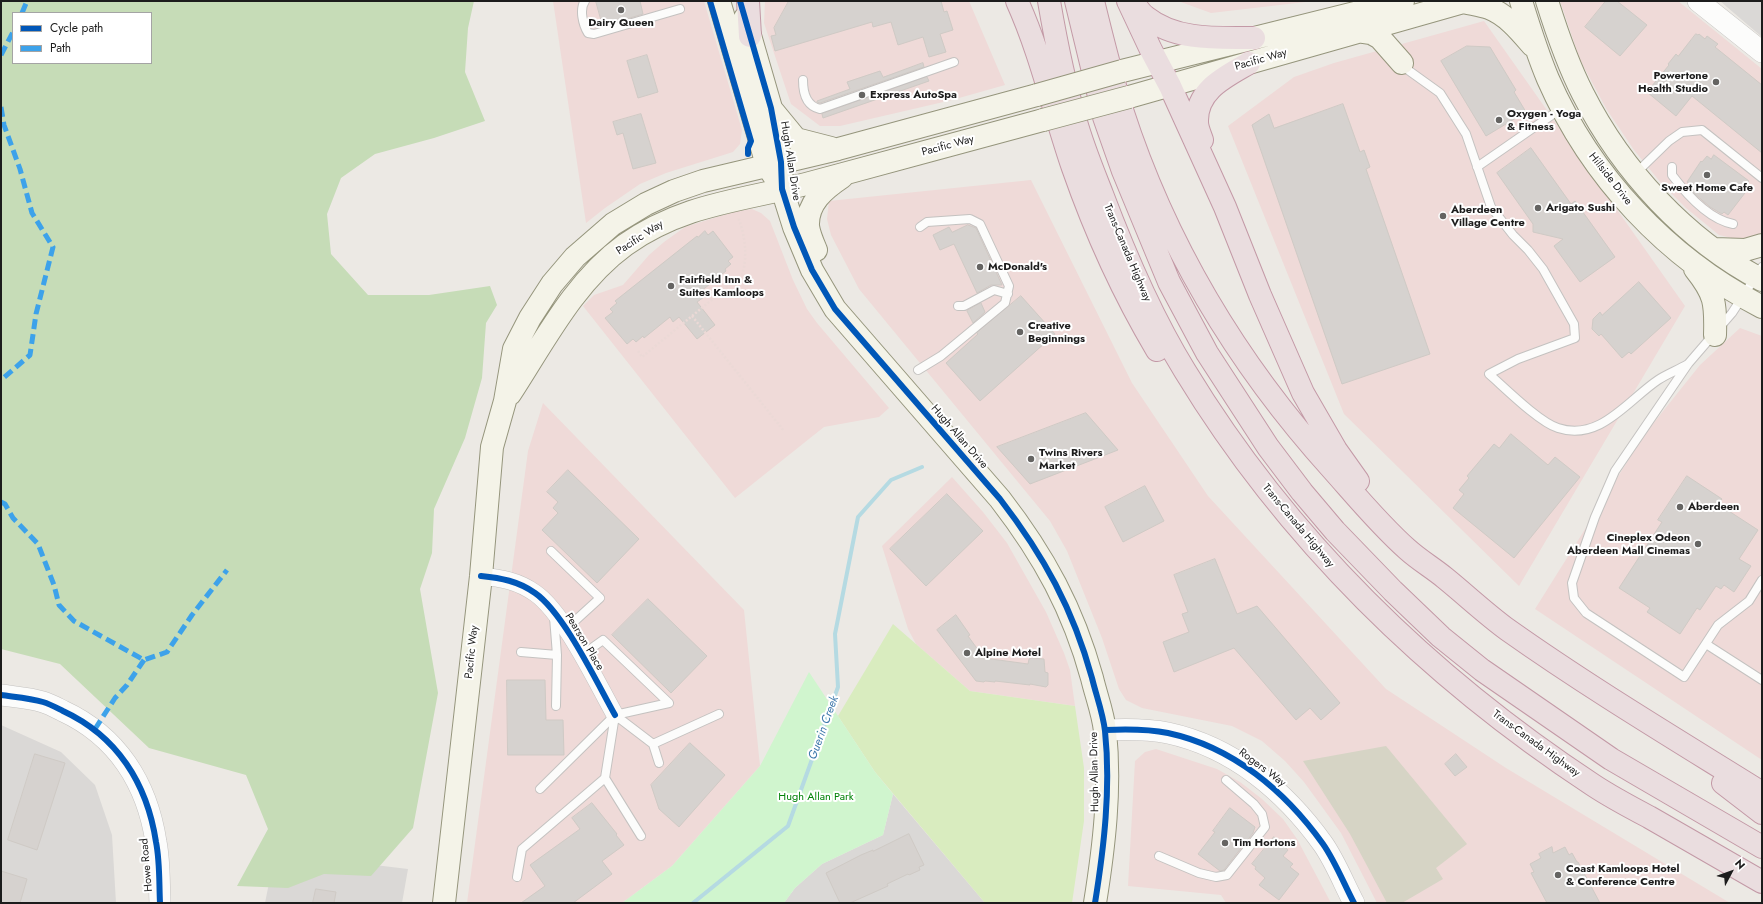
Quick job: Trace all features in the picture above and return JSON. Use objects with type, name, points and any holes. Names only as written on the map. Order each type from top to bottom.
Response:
[{"type":"highway","points":[[748,1],[750,36]]},
{"type":"highway","points":[[1017,1],[1028,26],[1073,168],[1098,231],[1123,287],[1162,358],[1215,419]]},
{"type":"highway","name":"Trans-Canada Highway","points":[[1049,1],[1063,76],[1077,126],[1110,215],[1158,322],[1183,369],[1215,419],[1283,512],[1344,580],[1402,637],[1455,684],[1594,786],[1762,882]]},
{"type":"highway","points":[[1076,1],[1084,39],[1107,124],[1126,178],[1169,282],[1207,353],[1268,446],[1302,492],[1335,531],[1393,591],[1441,637],[1482,670],[1611,759],[1762,847]]},
{"type":"highway","points":[[1093,1],[1108,63],[1132,136],[1162,212],[1198,285],[1251,370],[1312,447],[1376,519],[1409,550],[1506,628],[1622,706],[1762,793]]},
{"type":"highway","points":[[1130,1],[1225,207],[1284,352],[1318,421],[1336,450],[1377,506],[1438,572]]},
{"type":"highway","points":[[1130,1],[1146,17],[1171,32],[1208,38],[1254,38]]},
{"type":"highway","points":[[1225,207],[1197,123],[1199,102],[1211,88],[1227,76],[1249,63]]},
{"type":"highway","points":[[1622,706],[1762,813]]},
{"type":"main road","name":"Hugh Allan Drive","points":[[719,1],[802,248],[812,270],[835,309],[1000,499],[1024,530],[1045,564],[1065,602],[1083,646],[1105,730],[1105,820],[1095,903]]},
{"type":"main road","name":"Hugh Allan Drive","points":[[740,1],[771,108],[774,164]]},
{"type":"main road","name":"Pacific Way","points":[[444,903],[480,576],[492,447],[505,402],[514,349],[530,318],[552,284],[592,240],[613,224],[646,204],[703,181],[838,149],[1122,71],[1254,38],[1409,8],[1466,1]]},
{"type":"main road","points":[[1466,1],[1489,8],[1498,13],[1518,30],[1537,50]]},
{"type":"main road","name":"Hillside Drive","points":[[1521,1],[1537,50],[1562,108],[1594,161],[1617,192],[1661,237],[1688,261],[1753,303]]},
{"type":"main road","points":[[1547,1],[1565,53],[1583,94],[1613,145],[1635,174],[1676,217],[1714,249],[1760,275]]},
{"type":"main road","name":"Pacific Way","points":[[505,402],[547,334],[571,300],[606,262],[632,241],[658,225],[681,215],[731,199],[782,189],[847,173],[1170,86],[1357,31],[1409,8]]},
{"type":"main road","points":[[1402,62],[1397,42],[1397,34],[1409,8]]},
{"type":"main road","points":[[1357,31],[1371,33],[1380,38],[1402,62]]},
{"type":"main road","points":[[771,108],[796,140],[838,149]]},
{"type":"main road","points":[[835,309],[808,228],[809,216],[813,203],[820,194],[847,173]]},
{"type":"main road","points":[[1714,249],[1731,251],[1745,250],[1762,245]]},
{"type":"main road","points":[[1688,261],[1707,286],[1714,299],[1716,308],[1715,335]]},
{"type":"main road","points":[[552,284],[571,300]]},
{"type":"street","points":[[1698,1],[1762,52]]},
{"type":"street","name":"Pearson Place","points":[[480,576],[507,579],[536,593],[553,610],[582,655],[615,715]]},
{"type":"street","name":"Howe Road","points":[[1,695],[44,702],[83,720],[95,729],[120,753],[138,783],[150,814],[156,842],[160,903]]},
{"type":"street","name":"Rogers Way","points":[[1105,730],[1168,733],[1204,744],[1238,760],[1286,798],[1306,822],[1324,845],[1354,903]]},
{"type":"lane","points":[[585,1],[582,9],[585,28],[588,33],[594,34],[680,9]]},
{"type":"lane","points":[[803,80],[803,91],[808,101],[814,108],[820,109],[954,62]]},
{"type":"lane","points":[[1402,62],[1408,70],[1440,93],[1466,134],[1491,207],[1543,269],[1574,324],[1575,338],[1518,359],[1489,374],[1541,419],[1558,428],[1577,430],[1597,426],[1613,417],[1658,380],[1688,364]]},
{"type":"lane","points":[[1477,167],[1562,108]]},
{"type":"lane","points":[[1635,174],[1669,141],[1682,132],[1702,130],[1762,178]]},
{"type":"lane","points":[[1672,167],[1672,175],[1684,191],[1716,218],[1733,224]]},
{"type":"lane","points":[[918,370],[941,356],[1005,303],[1009,286],[980,224],[970,219],[926,222],[920,227]]},
{"type":"lane","points":[[1760,275],[1753,303],[1715,335],[1688,364],[1615,471],[1594,517],[1572,583],[1574,598],[1586,614],[1684,678],[1718,625],[1749,601],[1762,580]]},
{"type":"lane","points":[[958,306],[964,306],[994,290],[1008,294]]},
{"type":"lane","points":[[551,551],[600,598],[566,629]]},
{"type":"lane","points":[[553,610],[557,655],[556,706]]},
{"type":"lane","points":[[540,789],[615,715],[669,703],[603,640],[582,655]]},
{"type":"lane","points":[[1706,644],[1762,680]]},
{"type":"lane","points":[[521,652],[557,655]]},
{"type":"lane","points":[[653,744],[719,714]]},
{"type":"lane","points":[[615,715],[653,744],[659,763]]},
{"type":"lane","points":[[517,877],[522,849],[605,778],[615,715]]},
{"type":"lane","points":[[605,778],[641,836]]},
{"type":"lane","points":[[1159,856],[1199,873],[1216,878],[1227,875],[1265,826],[1262,814],[1254,804],[1226,780]]},
{"type":"path","points":[[638,351],[642,356],[742,275],[744,270],[745,246],[741,225],[731,199]]},
{"type":"path","points":[[692,316],[784,431]]},
{"type":"shaded area","points":[[553,1],[704,1],[742,130],[740,144],[733,152],[666,173],[640,184],[586,223]]},
{"type":"shaded area","points":[[765,1],[969,1],[1005,85],[952,100],[840,126],[820,126],[791,104],[764,23]]},
{"type":"shaded area","points":[[1178,1],[1314,1],[1211,13]]},
{"type":"shaded area","points":[[1560,1],[1678,1],[1762,69],[1762,254],[1740,240],[1719,235],[1686,208],[1661,183],[1634,150],[1607,110],[1580,60]]},
{"type":"shaded area","points":[[1720,1],[1762,1],[1762,37]]},
{"type":"shaded area","name":"Aberdeen Village Centre","points":[[1484,21],[1685,306],[1519,586],[1344,414],[1228,126],[1294,77],[1334,63]]},
{"type":"shaded area","points":[[1031,180],[1132,383],[1208,496],[1386,689],[1506,768],[1730,903],[1377,903],[1341,833],[1304,782],[1285,761],[1262,741],[1232,726],[1142,708],[1126,700],[1119,689],[1102,638],[1067,551],[1050,521],[859,289],[831,235],[827,219],[829,201]]},
{"type":"shaded area","points":[[752,209],[761,213],[770,221],[793,280],[807,309],[817,323],[889,408],[879,417],[824,427],[735,498],[583,306],[594,295],[623,285],[649,255],[685,227],[733,212]]},
{"type":"shaded area","name":"Aberdeen","points":[[1740,328],[1762,336],[1762,760],[1535,609],[1644,435],[1700,365]]},
{"type":"shaded area","points":[[543,403],[744,610],[760,766],[672,866],[622,903],[467,903],[528,451]]},
{"type":"shaded area","points":[[952,477],[983,512],[1007,543],[1046,612],[1070,670],[1075,706],[970,691],[916,644],[908,629],[882,546]]},
{"type":"shaded area","points":[[1,725],[61,752],[95,785],[112,835],[116,903],[1,903]]},
{"type":"shaded area","points":[[1386,746],[1467,844],[1436,868],[1443,879],[1402,903],[1387,903],[1350,834],[1303,761]]},
{"type":"shaded area","points":[[1156,749],[1217,769],[1240,782],[1262,799],[1283,819],[1297,839],[1331,903],[1226,903],[1221,895],[1128,886],[1135,761],[1145,752]]},
{"type":"shaded area","points":[[893,794],[985,903],[784,903],[795,888],[822,864],[883,835]]},
{"type":"shaded area","points":[[275,853],[408,869],[402,903],[265,903]]},
{"type":"green space","points":[[1,1],[474,1],[468,28],[465,72],[485,121],[434,138],[375,154],[341,178],[327,214],[331,254],[368,295],[429,295],[490,286],[497,305],[486,323],[482,378],[465,438],[434,509],[432,553],[420,589],[438,693],[413,828],[371,876],[324,874],[288,888],[237,886],[268,829],[246,775],[149,748],[60,664],[1,649]]},
{"type":"green space","points":[[893,624],[970,691],[1075,706],[1084,768],[1084,821],[1072,903],[985,903],[875,772],[838,716]]},
{"type":"green space","name":"Hugh Allan Park","points":[[809,672],[875,772],[893,794],[883,835],[822,864],[795,888],[784,903],[622,903],[672,866],[760,766]]},
{"type":"building","name":"Dairy Queen","points":[[596,1],[640,1],[643,14],[603,26]]},
{"type":"building","points":[[789,1],[941,1],[944,12],[947,11],[953,30],[940,34],[946,52],[929,57],[923,37],[898,45],[891,22],[873,27],[872,22],[775,51],[771,36],[776,35],[774,28]]},
{"type":"building","points":[[1606,1],[1617,1],[1647,25],[1620,56],[1585,27]]},
{"type":"building","points":[[1696,34],[1699,34],[1705,39],[1707,36],[1718,44],[1715,47],[1762,85],[1762,153],[1692,96],[1676,116],[1647,92],[1676,54],[1678,56]]},
{"type":"building","points":[[1467,46],[1490,47],[1516,90],[1514,92],[1526,112],[1486,136],[1441,61]]},
{"type":"building","points":[[647,55],[658,92],[638,98],[627,61]]},
{"type":"building","points":[[923,63],[924,67],[820,103],[817,102],[850,89],[847,82],[880,71],[883,77]]},
{"type":"building","points":[[927,77],[929,81],[823,118],[822,114]]},
{"type":"building","points":[[1343,104],[1360,152],[1364,150],[1370,167],[1366,169],[1430,354],[1342,384],[1252,125],[1269,114],[1274,128]]},
{"type":"building","points":[[641,114],[656,163],[633,169],[623,133],[617,135],[613,122]]},
{"type":"building","points":[[1531,148],[1571,204],[1575,201],[1615,257],[1580,282],[1554,246],[1563,239],[1533,232],[1533,224],[1497,173]]},
{"type":"building","points":[[1714,155],[1749,181],[1745,186],[1748,189],[1728,215],[1724,212],[1722,214],[1710,207],[1695,194],[1687,182],[1701,161],[1702,162],[1707,156],[1711,159]]},
{"type":"building","name":"McDonald's","points":[[968,225],[976,228],[1002,285],[991,285],[977,293],[954,244],[940,250],[933,235],[949,227],[952,232]]},
{"type":"building","name":"Fairfield Inn & Suites Kamloops","points":[[705,231],[708,235],[713,231],[733,257],[728,261],[731,264],[725,269],[726,271],[700,292],[704,297],[697,302],[715,325],[697,339],[679,317],[673,322],[670,317],[644,338],[643,336],[636,342],[633,339],[627,344],[605,318],[613,312],[610,309],[617,303],[615,301]]},
{"type":"building","points":[[1639,282],[1671,318],[1631,354],[1629,352],[1622,358],[1601,334],[1599,336],[1592,329],[1593,319],[1600,312],[1602,315]]},
{"type":"building","points":[[1021,296],[1055,334],[980,401],[946,363],[978,334],[977,333]]},
{"type":"building","points":[[981,303],[985,312],[973,323],[967,311]]},
{"type":"building","points":[[1086,413],[1118,450],[1030,484],[997,447]]},
{"type":"building","points":[[1511,434],[1548,465],[1555,457],[1580,477],[1514,558],[1453,508],[1464,494],[1459,490],[1469,478],[1467,476],[1494,444],[1499,448]]},
{"type":"building","points":[[568,470],[639,539],[597,583],[542,530],[558,513],[553,508],[558,502],[547,492]]},
{"type":"building","name":"Cineplex Odeon Aberdeen Mall Cinemas","points":[[1687,476],[1722,499],[1718,504],[1758,530],[1739,559],[1751,566],[1734,592],[1724,585],[1721,589],[1716,586],[1700,610],[1697,608],[1680,634],[1647,612],[1650,608],[1619,588],[1662,522],[1658,520]]},
{"type":"building","points":[[1145,486],[1164,521],[1123,542],[1105,507]]},
{"type":"building","points":[[947,494],[983,531],[926,586],[890,549]]},
{"type":"building","points":[[1215,559],[1237,614],[1257,606],[1340,703],[1321,720],[1310,708],[1296,720],[1234,648],[1174,672],[1163,642],[1189,632],[1182,614],[1188,612],[1174,575]]},
{"type":"building","points":[[648,599],[707,656],[671,693],[612,635]]},
{"type":"building","name":"Alpine Motel","points":[[956,615],[970,635],[968,636],[984,658],[1028,664],[1029,659],[1031,658],[1044,659],[1045,672],[1048,673],[1048,685],[1046,687],[995,681],[976,681],[937,630]]},
{"type":"building","points":[[507,680],[545,680],[546,720],[563,720],[564,755],[508,755]]},
{"type":"building","points":[[690,743],[725,775],[679,827],[659,809],[651,785]]},
{"type":"building","points":[[35,754],[65,763],[37,850],[8,840]]},
{"type":"building","points":[[1456,754],[1467,767],[1455,776],[1445,764]]},
{"type":"building","points":[[592,803],[624,845],[602,861],[612,874],[573,903],[521,903],[545,886],[530,865],[580,829],[572,818]]},
{"type":"building","name":"Tim Hortons","points":[[1230,808],[1255,827],[1253,833],[1224,870],[1220,871],[1198,854],[1215,832],[1213,831]]},
{"type":"building","points":[[909,834],[924,865],[919,867],[920,870],[909,875],[908,874],[887,884],[888,886],[850,903],[840,903],[826,873],[861,855]]},
{"type":"building","points":[[1274,837],[1288,850],[1283,856],[1293,864],[1290,867],[1299,874],[1279,900],[1259,885],[1265,878],[1255,869],[1256,867],[1252,864]]},
{"type":"building","name":"Coast Kamloops Hotel & Conference Centre","points":[[1552,847],[1553,853],[1565,847],[1569,855],[1572,853],[1600,903],[1547,903],[1531,873],[1534,872],[1530,864],[1541,858],[1539,854]]},
{"type":"building","points":[[1,871],[27,879],[20,903],[1,903]]},
{"type":"building","points":[[316,889],[336,892],[334,903],[313,903]]},
{"type":"waterway","name":"Guerin Creek","points":[[693,903],[788,826],[838,687],[835,634],[858,517],[891,480],[922,467]]},
{"type":"marked path","points":[[22,12],[27,1]]},
{"type":"marked path","points":[[1,55],[12,34]]},
{"type":"marked path","points":[[1,107],[4,125],[20,169],[32,213],[53,247],[36,314],[30,355],[1,380]]},
{"type":"marked path","points":[[1,502],[5,504],[13,518],[38,544],[54,585],[59,605],[74,621],[144,660],[167,652],[192,615],[227,570]]},
{"type":"marked path","points":[[95,729],[115,698],[127,685],[144,660]]},
{"type":"cycle path","points":[[710,1],[751,141],[748,148],[748,154]]},
{"type":"cycle path","points":[[740,1],[771,108],[781,162],[782,189],[794,227],[812,270],[835,309],[1000,499],[1016,520],[1043,562],[1076,629],[1101,711],[1107,752],[1106,817],[1095,903]]},
{"type":"cycle path","points":[[481,576],[516,583],[529,589],[546,603],[568,632],[615,715]]},
{"type":"cycle path","points":[[1,695],[38,701],[56,707],[82,721],[114,748],[137,781],[152,820],[158,857],[160,903]]},
{"type":"cycle path","points":[[1105,730],[1129,729],[1168,733],[1192,740],[1236,760],[1274,789],[1292,806],[1308,825],[1323,844],[1354,903]]},
{"type":"place","name":"Dairy Queen","points":[[621,10]]},
{"type":"place","name":"Powertone Health Studio","points":[[1716,82]]},
{"type":"place","name":"Express AutoSpa","points":[[862,95]]},
{"type":"place","name":"Oxygen - Yoga & Fitness","points":[[1499,120]]},
{"type":"place","name":"Sweet Home Cafe","points":[[1707,175]]},
{"type":"place","name":"Arigato Sushi","points":[[1538,208]]},
{"type":"place","name":"Aberdeen Village Centre","points":[[1443,216]]},
{"type":"place","name":"McDonald's","points":[[980,267]]},
{"type":"place","name":"Fairfield Inn & Suites Kamloops","points":[[671,286]]},
{"type":"place","name":"Creative Beginnings","points":[[1020,332]]},
{"type":"place","name":"Twins Rivers Market","points":[[1031,459]]},
{"type":"place","name":"Aberdeen","points":[[1680,507]]},
{"type":"place","name":"Cineplex Odeon Aberdeen Mall Cinemas","points":[[1698,544]]},
{"type":"place","name":"Alpine Motel","points":[[967,653]]},
{"type":"place","name":"Tim Hortons","points":[[1225,843]]},
{"type":"place","name":"Coast Kamloops Hotel & Conference Centre","points":[[1558,875]]}]
